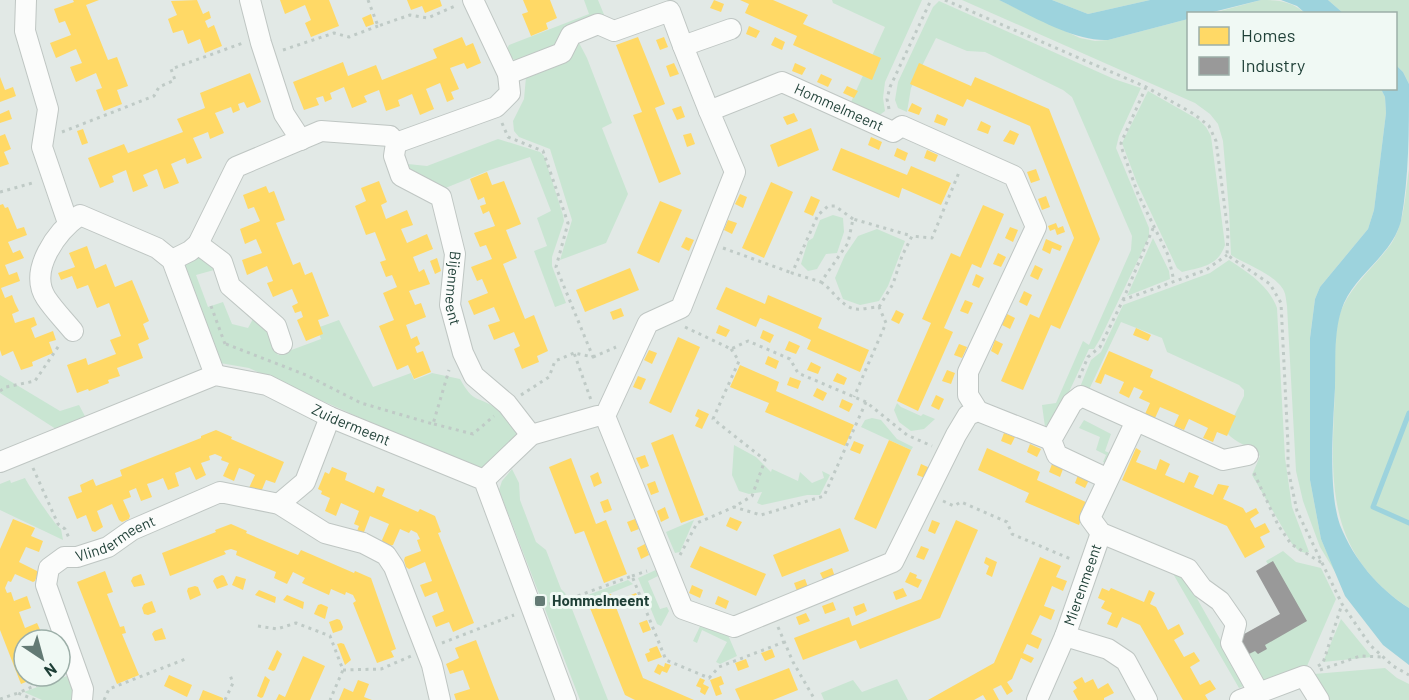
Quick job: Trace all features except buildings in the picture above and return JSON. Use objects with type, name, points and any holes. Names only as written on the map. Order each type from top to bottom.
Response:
[{"type":"street","points":[[26,0],[26,31],[48,109],[42,147],[68,223]]},
{"type":"street","points":[[250,0],[284,114],[301,140]]},
{"type":"street","points":[[172,260],[198,244],[236,167],[321,131],[390,136],[396,143],[496,107],[510,93],[508,74],[467,2]]},
{"type":"street","points":[[508,74],[562,52],[571,35],[598,24],[614,31],[670,11],[735,172],[681,308],[648,323],[601,416],[531,435],[484,480],[566,700]]},
{"type":"street","points":[[683,46],[731,29]]},
{"type":"street","name":"Hommelmeent","points":[[709,111],[782,82],[893,132],[902,126],[1014,176],[1036,227],[968,372],[968,395],[978,411]]},
{"type":"street","name":"Bijenmeent","points":[[396,143],[394,156],[401,176],[441,197],[455,254],[450,305],[464,353],[474,376],[507,404],[531,435]]},
{"type":"street","points":[[0,462],[215,375],[172,260],[157,248],[80,215],[68,223],[51,244],[40,276],[45,297],[73,331]]},
{"type":"street","points":[[198,244],[222,262],[230,285],[276,326],[282,344]]},
{"type":"street","name":"Zuidermeent","points":[[215,375],[267,385],[330,417],[484,480]]},
{"type":"street","points":[[1051,440],[1072,403],[1081,396],[1223,460],[1248,455]]},
{"type":"street","points":[[601,416],[683,609],[734,627],[893,562],[947,452],[968,415],[978,411],[1051,440],[1057,455],[1108,479]]},
{"type":"street","points":[[279,504],[305,482],[330,417]]},
{"type":"street","name":"Mierenmeent","points":[[1136,421],[1090,518],[1101,533],[1188,569],[1202,588],[1220,600],[1236,624],[1231,643],[1259,693]]},
{"type":"street","name":"Vlindermeent","points":[[82,700],[83,689],[46,585],[49,568],[64,557],[77,557],[108,547],[132,530],[220,492],[279,504],[325,533],[363,543],[386,555],[394,567],[432,665],[440,700]]},
{"type":"street","name":"Mierenmeent","points":[[1037,700],[1065,636],[1101,533]]},
{"type":"street","name":"Mierenmeent","points":[[1065,636],[1108,649],[1126,661],[1147,700]]},
{"type":"street","points":[[1240,700],[1304,676],[1319,700]]},
{"type":"path","points":[[368,0],[378,26]]},
{"type":"path","points":[[893,132],[887,99],[890,87],[930,0]]},
{"type":"path","points":[[945,0],[1146,87],[1194,114],[1209,126],[1216,141],[1228,232],[1227,255]]},
{"type":"path","points":[[44,138],[154,96],[159,87],[175,80],[171,69],[262,46],[333,33],[349,37],[410,15],[429,18],[467,2]]},
{"type":"path","points":[[1146,87],[1121,143],[1138,194],[1168,255],[1174,281]]},
{"type":"path","points":[[226,344],[306,375],[361,404],[473,434],[507,404],[549,377],[555,361],[574,353],[593,357],[556,267],[568,223],[543,151],[508,137],[496,107]]},
{"type":"path","points":[[792,273],[818,215],[828,206],[835,206],[853,219],[912,236],[932,238],[967,154]]},
{"type":"path","points":[[0,192],[52,177]]},
{"type":"path","points":[[821,282],[848,243],[853,219]]},
{"type":"path","points":[[1081,396],[1077,385],[1081,371],[1088,357],[1100,347],[1123,300],[1154,226]]},
{"type":"path","points":[[879,307],[893,284],[902,256],[912,236]]},
{"type":"path","points":[[706,242],[821,282],[831,288],[841,302],[854,309],[879,307]]},
{"type":"path","points":[[1123,300],[1206,270],[1227,255]]},
{"type":"path","points":[[1227,255],[1270,284],[1281,303],[1288,469],[1297,511],[1342,604],[1370,645],[1382,657],[1409,675]]},
{"type":"path","points":[[854,398],[886,323],[879,307]]},
{"type":"path","points":[[660,316],[731,349],[739,361],[713,419],[765,460],[752,496],[734,507],[697,523],[670,576]]},
{"type":"path","points":[[0,391],[6,387],[35,381],[60,342],[73,331]]},
{"type":"path","points":[[731,349],[748,341],[790,359],[798,373],[866,402],[907,435],[947,452]]},
{"type":"path","points":[[267,385],[277,363],[282,344]]},
{"type":"path","points":[[433,424],[451,366],[464,353]]},
{"type":"path","points":[[574,353],[601,416]]},
{"type":"path","points":[[734,507],[761,515],[824,496],[866,402]]},
{"type":"path","points":[[1248,455],[1260,489],[1278,525],[1291,544],[1324,564]]},
{"type":"path","points":[[32,466],[58,524],[65,529],[77,557]]},
{"type":"path","points":[[928,494],[954,506],[961,502],[1006,522],[1012,534],[1089,567]]},
{"type":"path","points":[[344,670],[381,669],[533,607],[561,602],[632,576],[666,660],[709,678],[719,667],[784,642]]},
{"type":"path","points":[[1304,676],[1323,663],[1342,604]]},
{"type":"path","points":[[772,611],[793,662],[815,700]]},
{"type":"path","points":[[258,626],[277,629],[296,623],[330,636],[344,670],[330,700]]},
{"type":"path","points":[[1304,676],[1360,657],[1382,657]]},
{"type":"path","points":[[104,700],[109,689],[188,658]]},
{"type":"path","points":[[225,700],[232,683],[230,675]]},
{"type":"path","points":[[0,699],[29,688]]},
{"type":"path","points":[[18,693],[35,700]]},
{"type":"green space","points":[[584,0],[598,0],[605,17],[556,49],[518,62],[507,55],[509,45],[589,14]]},
{"type":"green space","points":[[832,0],[922,0],[885,82],[883,98],[885,111],[881,114],[876,115],[851,102],[885,27],[833,3]]},
{"type":"green space","points":[[962,0],[999,0],[1080,38],[1095,41],[1108,40],[1187,19],[1187,90],[1382,90],[1385,97],[1386,113],[1374,210],[1368,229],[1320,287],[1315,299],[1310,337],[1310,480],[1321,539],[1337,575],[1320,547],[1303,501],[1296,471],[1285,294],[1275,280],[1231,255],[1223,141],[1218,124],[1210,114],[1195,103]]},
{"type":"green space","points":[[1052,0],[1150,0],[1088,14]]},
{"type":"green space","points":[[1261,0],[1274,0],[1295,6],[1304,12],[1216,12]]},
{"type":"green space","points":[[1328,0],[1409,0],[1409,84],[1397,66],[1397,12],[1342,12]]},
{"type":"green space","points":[[939,1],[1114,79],[1141,88],[1119,136],[1116,148],[1149,228],[1149,237],[1100,339],[1094,349],[1089,349],[1068,394],[1068,403],[1045,427],[1042,405],[1056,403],[1083,341],[1089,345],[1131,250],[1132,236],[1072,97],[1063,90],[985,52],[967,51],[936,38],[911,88],[907,112],[898,108],[895,100],[898,82],[933,7]]},
{"type":"green space","points":[[577,39],[587,58],[612,123],[602,128],[628,194],[606,243],[560,260],[572,220],[550,149],[519,137],[514,131],[513,121],[524,99],[526,77],[567,61],[566,57]]},
{"type":"green space","points":[[1148,91],[1199,120],[1211,136],[1225,245],[1214,261],[1203,267],[1182,272],[1177,268],[1137,183],[1122,143]]},
{"type":"green space","points":[[498,139],[540,152],[544,156],[564,221],[552,257],[552,266],[566,303],[555,307],[534,251],[547,246],[537,218],[551,211],[530,157],[443,189],[411,171],[408,164],[427,166]]},
{"type":"green space","points":[[1409,169],[1409,608],[1381,586],[1361,563],[1347,538],[1334,484],[1333,454],[1337,324],[1348,296],[1396,236],[1404,208]]},
{"type":"green space","points":[[833,215],[843,218],[844,232],[837,253],[826,254],[817,269],[808,271],[801,264],[808,241],[813,238],[820,220]]},
{"type":"green space","points":[[877,229],[905,241],[888,286],[879,301],[860,305],[843,299],[835,278],[845,255],[858,236]]},
{"type":"green space","points":[[1153,238],[1169,271],[1170,279],[1127,296]]},
{"type":"green space","points":[[208,256],[214,270],[196,275],[208,307],[223,302],[232,324],[248,328],[253,319],[266,330],[278,355],[321,339],[317,328],[339,320],[373,387],[411,373],[414,380],[432,373],[460,379],[472,396],[504,414],[519,437],[479,471],[249,368],[220,363],[181,271],[189,259]]},
{"type":"green space","points":[[1229,260],[1264,287],[1277,308],[1285,458],[1292,507],[1309,552],[1306,553],[1299,551],[1292,544],[1252,475],[1260,456],[1234,440],[1226,432],[1244,396],[1244,390],[1239,385],[1167,352],[1162,338],[1121,322],[1086,396],[1080,387],[1091,360],[1101,352],[1123,305],[1210,273]]},
{"type":"green space","points":[[0,375],[60,411],[79,405],[87,420],[59,431],[0,393]]},
{"type":"green space","points":[[897,403],[921,416],[923,414],[935,419],[924,429],[911,431],[899,422],[894,410]]},
{"type":"green space","points":[[872,418],[881,420],[897,439],[913,447],[911,450],[861,427],[865,420]]},
{"type":"green space","points":[[1084,420],[1111,434],[1105,451],[1116,456],[1111,466],[1103,462],[1106,455],[1096,450],[1100,437],[1079,428]]},
{"type":"green space","points":[[734,445],[756,457],[771,472],[772,469],[798,481],[800,472],[812,483],[824,478],[822,471],[830,475],[820,495],[807,495],[762,505],[757,503],[762,492],[749,494],[739,491],[732,475]]},
{"type":"green space","points":[[512,469],[519,483],[520,500],[536,542],[546,550],[561,589],[569,602],[628,580],[633,584],[572,609],[608,700],[580,700],[499,490],[502,481]]},
{"type":"green space","points":[[25,478],[48,514],[61,529],[63,540],[0,510],[0,484]]},
{"type":"green space","points":[[694,520],[680,552],[675,553],[666,532]]},
{"type":"green space","points":[[1283,551],[1296,562],[1321,568],[1336,599],[1307,666],[1267,688],[1246,655],[1302,622],[1266,561]]},
{"type":"green space","points":[[1168,565],[1182,572],[1246,685],[1239,688]]},
{"type":"green space","points":[[658,569],[660,575],[648,581],[660,609],[667,607],[669,611],[661,626],[657,624],[638,578]]},
{"type":"green space","points":[[1341,619],[1372,657],[1323,662]]},
{"type":"green space","points":[[703,620],[725,628],[737,656],[720,664],[716,662],[727,642],[702,630],[697,643],[693,641]]},
{"type":"green space","points":[[1385,668],[1409,684],[1409,700],[1330,700],[1314,674]]},
{"type":"green space","points":[[897,679],[908,700],[824,700],[821,693],[853,680],[862,692]]},
{"type":"green space","points":[[35,688],[72,688],[77,700],[42,700],[24,692]]},
{"type":"water","points":[[999,0],[1052,0],[1088,14],[1150,0],[1261,0],[1213,12],[1187,12],[1187,19],[1108,40],[1081,37],[1038,20]]},
{"type":"water","points":[[1281,0],[1328,0],[1342,12],[1304,12],[1297,6]]},
{"type":"water","points":[[1397,66],[1409,84],[1408,153],[1404,204],[1397,233],[1383,254],[1350,292],[1340,313],[1336,345],[1333,476],[1336,511],[1352,550],[1377,582],[1409,608],[1409,665],[1383,645],[1345,596],[1321,539],[1310,480],[1310,338],[1315,299],[1320,287],[1368,229],[1374,210],[1386,113],[1385,97],[1382,90],[1397,90]]},
{"type":"waterway","points":[[1409,413],[1373,507],[1409,523]]},
{"type":"place","name":"Hommelmeent","points":[[540,601]]}]
